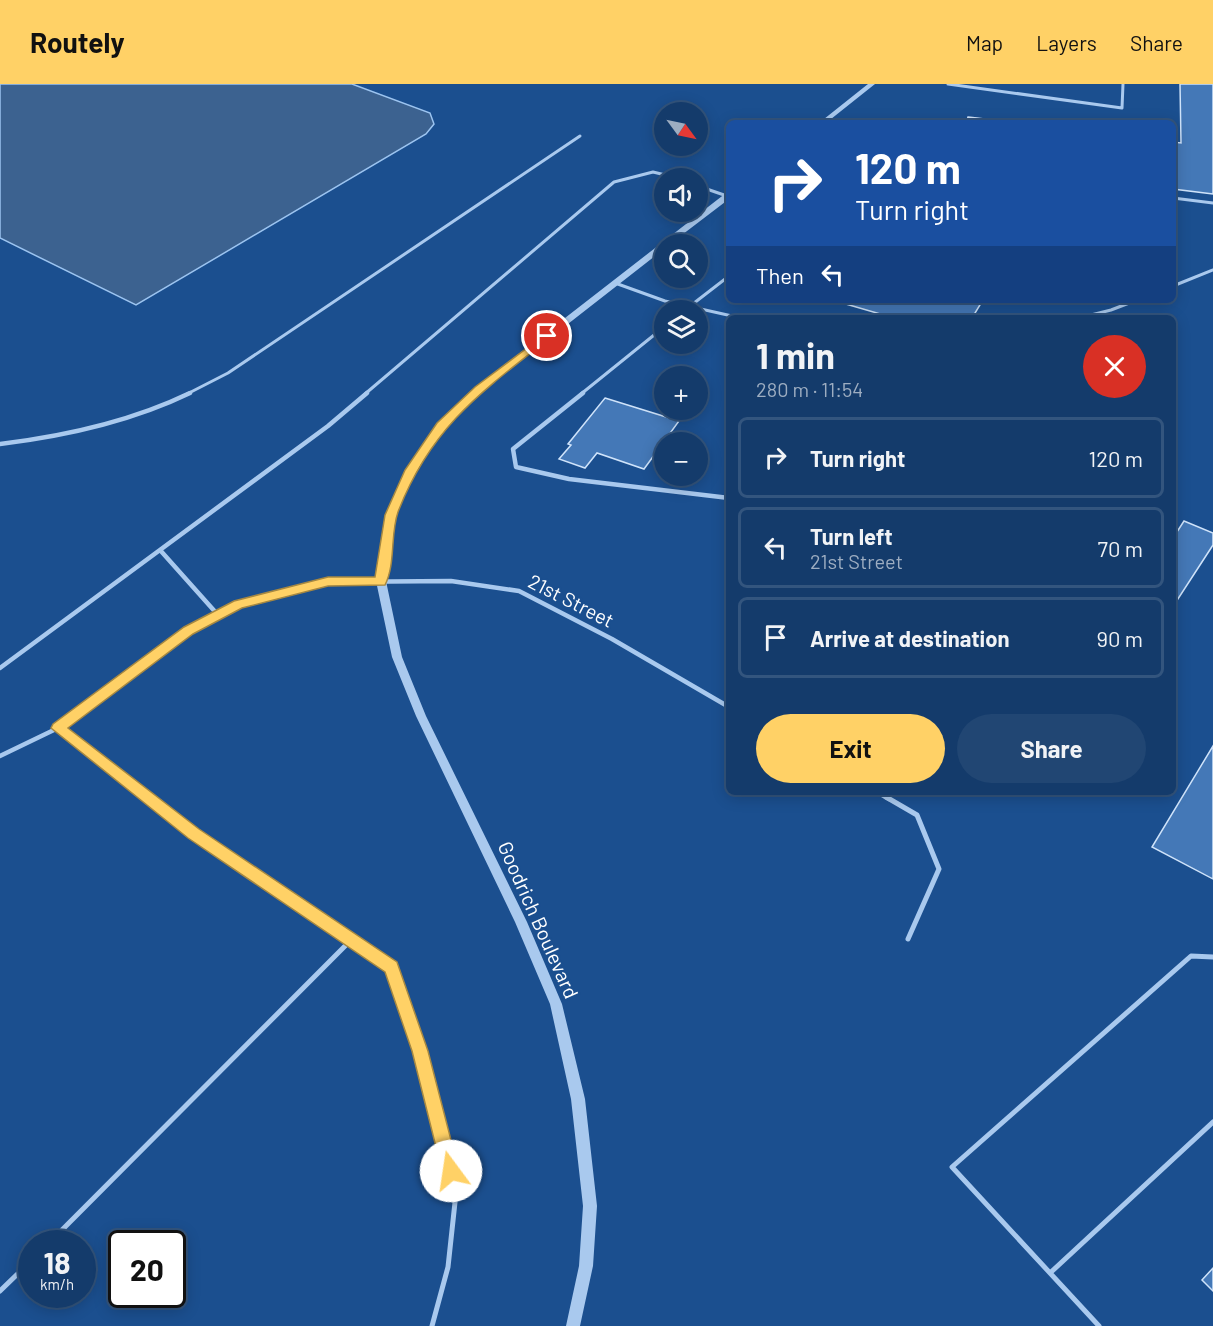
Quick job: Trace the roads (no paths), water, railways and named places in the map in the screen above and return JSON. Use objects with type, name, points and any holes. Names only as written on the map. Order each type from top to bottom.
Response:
[{"type":"street","points":[[826,120],[872,84]]},
{"type":"street","points":[[381,581],[391,515],[411,470],[441,426],[479,389],[726,198]]},
{"type":"street","name":"Goodrich Boulevard","points":[[381,581],[397,657],[421,716],[521,922],[556,1004],[578,1099],[590,1206],[586,1266],[573,1326]]},
{"type":"lane","points":[[948,84],[1122,108],[1123,84]]},
{"type":"lane","points":[[0,444],[50,439],[112,422],[166,405],[228,373],[580,136]]},
{"type":"lane","points":[[0,668],[328,426],[614,182],[654,172]]},
{"type":"lane","points":[[708,189],[726,195]]},
{"type":"lane","points":[[1176,198],[1213,203]]},
{"type":"lane","points":[[1176,285],[1213,270]]},
{"type":"lane","points":[[699,300],[726,278]]},
{"type":"lane","points":[[615,283],[660,300]]},
{"type":"lane","points":[[1091,315],[1129,303]]},
{"type":"lane","points":[[1110,315],[1111,310]]},
{"type":"lane","points":[[708,311],[727,315]]},
{"type":"lane","points":[[654,335],[513,449],[516,467],[569,479],[726,498]]},
{"type":"lane","points":[[160,550],[218,615]]},
{"type":"lane","name":"21st Street","points":[[0,756],[58,728],[189,630],[238,605],[328,582],[452,581],[519,591],[612,639],[726,705]]},
{"type":"lane","points":[[58,728],[194,833],[391,967],[420,1051],[456,1193],[448,1267],[432,1326]]},
{"type":"lane","points":[[882,795],[917,815],[939,869],[908,939]]},
{"type":"lane","points":[[62,1230],[351,940]]},
{"type":"lane","points":[[1099,1326],[952,1167],[1191,956],[1213,957]]},
{"type":"lane","points":[[1050,1273],[1213,1122]]},
{"type":"lane","points":[[0,1291],[18,1274]]},
{"type":"water","points":[[0,84],[352,84],[430,113],[434,124],[426,134],[136,305],[0,238]]}]
